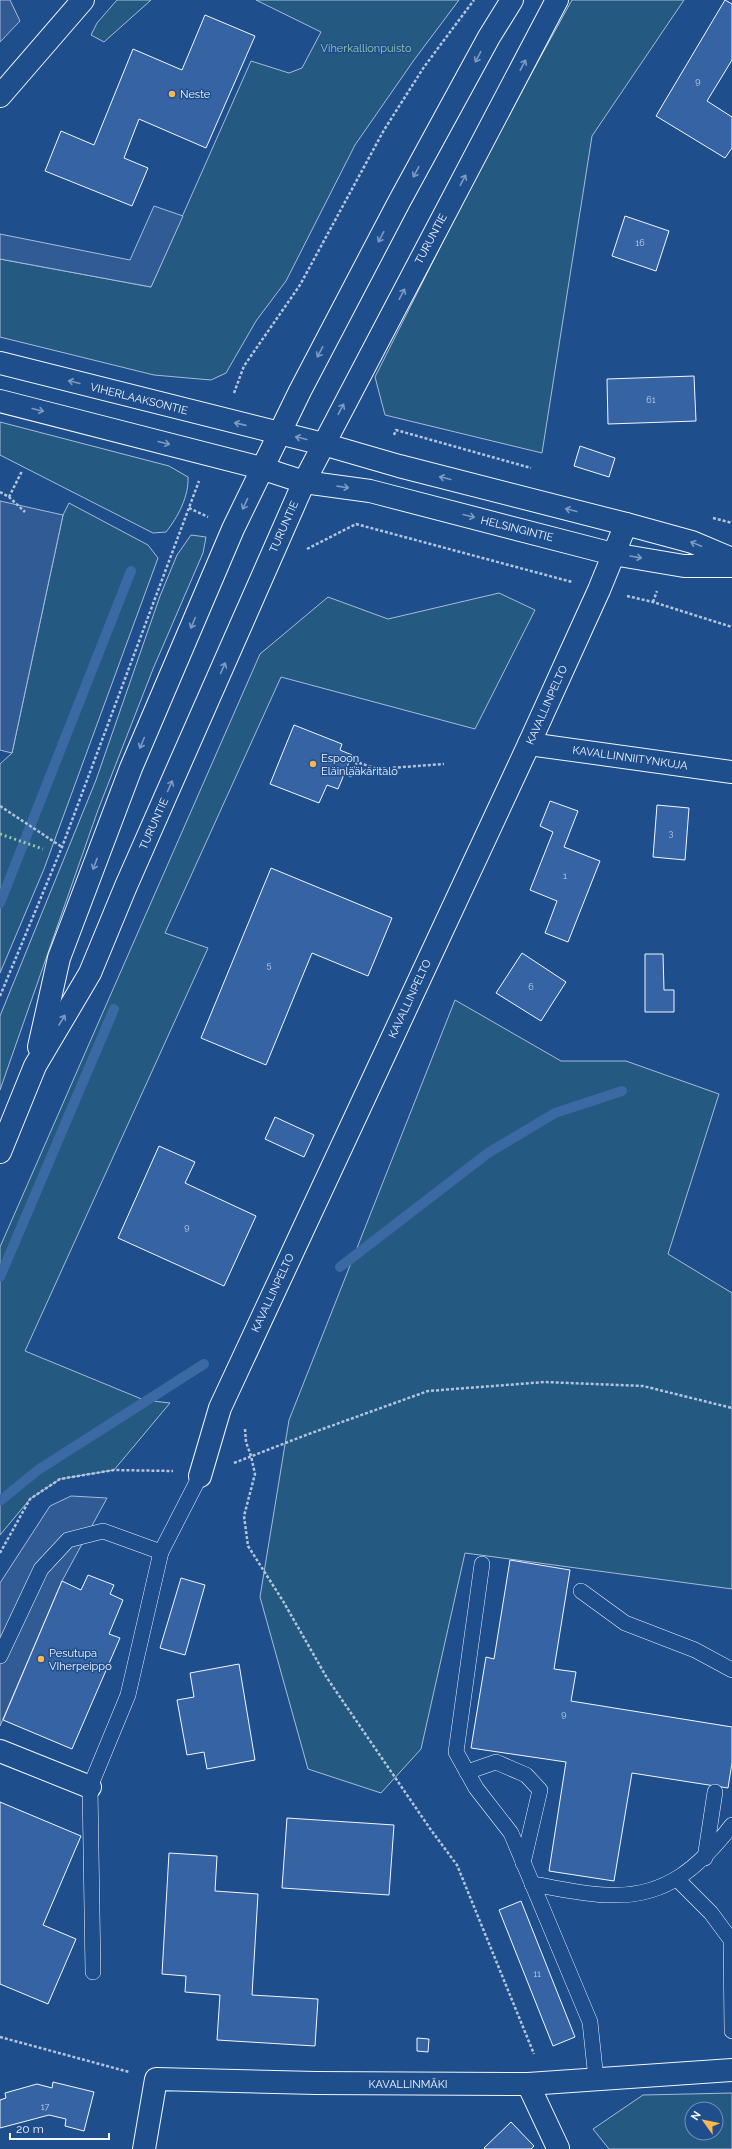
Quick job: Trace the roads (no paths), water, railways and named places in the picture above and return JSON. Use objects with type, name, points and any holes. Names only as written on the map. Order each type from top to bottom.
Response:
[{"type":"main road","points":[[0,96],[83,0]]},
{"type":"main road","name":"TURUNTIE","points":[[35,1066],[59,958],[132,768],[233,529],[278,433],[399,202],[489,37],[512,0]]},
{"type":"main road","name":"TURUNTIE","points":[[0,1152],[35,1066],[90,973],[304,482],[557,0]]},
{"type":"main road","name":"VIHERLAAKSONTIE","points":[[0,363],[323,444]]},
{"type":"main road","points":[[0,401],[261,468]]},
{"type":"main road","points":[[323,444],[399,466],[692,542],[732,559]]},
{"type":"main road","name":"HELSINGINTIE","points":[[261,468],[304,482],[370,491],[614,554],[684,566],[732,566]]},
{"type":"main road","name":"KAVALLINPELTO","points":[[200,1476],[220,1408],[529,744],[599,590],[626,524]]},
{"type":"main road","name":"KAVALLINNIITYNKUJA","points":[[529,744],[732,772]]},
{"type":"main road","points":[[0,1751],[90,1787]]},
{"type":"main road","name":"KAVALLINMÄKI","points":[[144,2149],[156,2079],[316,2083],[528,2084],[732,2070]]},
{"type":"main road","points":[[528,2084],[558,2149]]},
{"type":"lane","points":[[93,1972],[90,1787],[128,1695],[161,1552],[200,1476]]},
{"type":"lane","points":[[0,1656],[41,1569],[68,1540],[102,1531],[161,1552]]},
{"type":"lane","points":[[482,1564],[456,1752],[476,1788],[510,1833],[532,1884],[590,2022],[596,2079]]},
{"type":"lane","points":[[581,1591],[625,1623],[695,1650],[732,1670]]},
{"type":"lane","points":[[467,1772],[496,1762],[526,1775],[540,1790],[523,1863]]},
{"type":"lane","points":[[705,1858],[714,1792]]},
{"type":"lane","points":[[532,1884],[611,1895],[647,1892],[685,1875],[705,1858],[732,1825]]},
{"type":"lane","points":[[677,1879],[711,1913],[731,1940],[732,2031]]},
{"type":"waterway","points":[[0,903],[131,571]]},
{"type":"waterway","points":[[0,1277],[114,1009]]},
{"type":"waterway","points":[[340,1267],[488,1153],[555,1113],[622,1091]]},
{"type":"waterway","points":[[0,1501],[38,1470],[204,1364]]},
{"type":"place","name":"Neste","points":[[172,94]]},
{"type":"place","name":"Espoon Eläinlääkäritalo","points":[[313,764]]},
{"type":"place","name":"Pesutupa VIherpeippo","points":[[41,1659]]},
{"type":"park label","name":"Viherkallionpuisto","points":[[366,48]]}]
